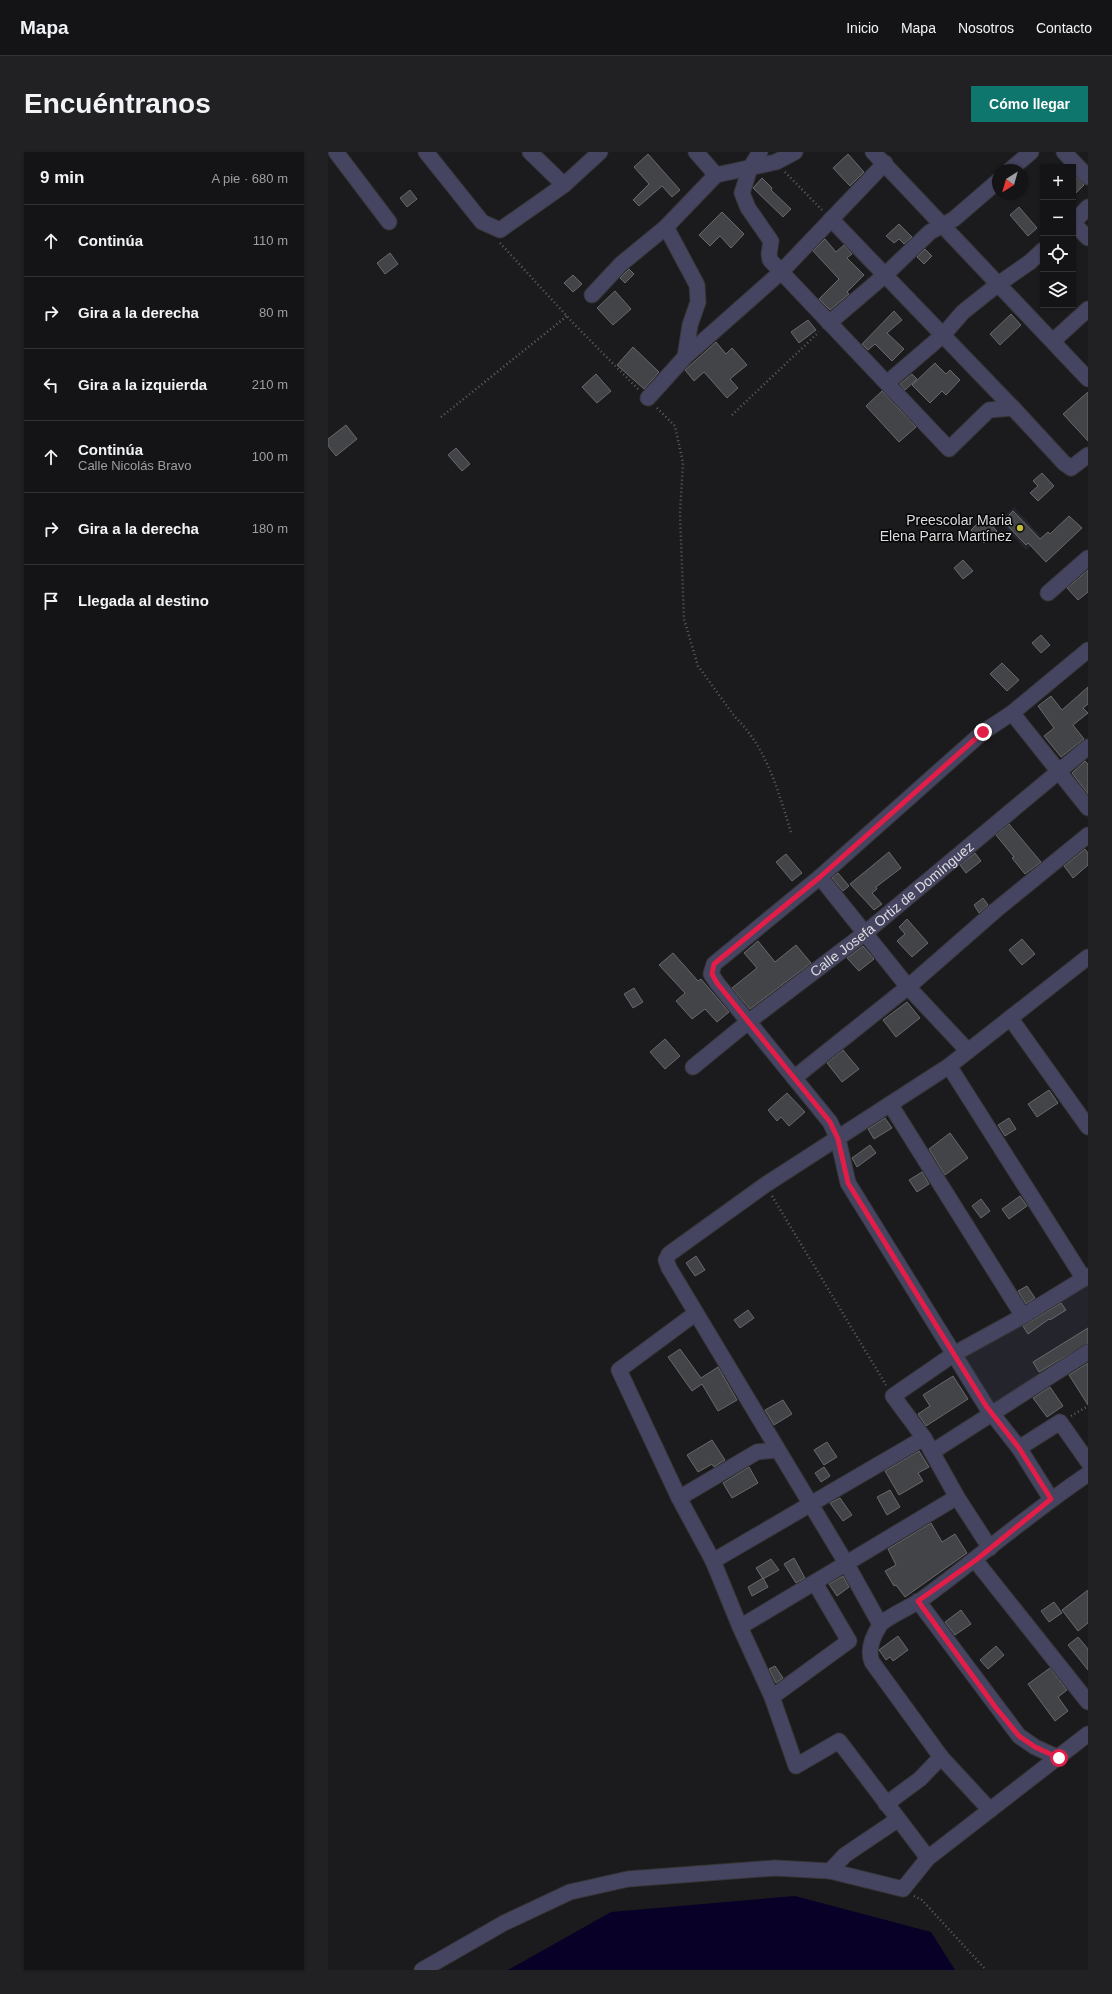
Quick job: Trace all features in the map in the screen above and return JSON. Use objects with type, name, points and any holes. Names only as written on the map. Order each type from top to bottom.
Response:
[{"type":"street","points":[[336,152],[389,222]]},
{"type":"street","points":[[426,152],[482,222],[500,230],[564,185],[600,152]]},
{"type":"street","points":[[530,152],[564,185]]},
{"type":"street","points":[[696,152],[716,175]]},
{"type":"street","points":[[760,152],[750,168],[742,193],[748,208],[771,241],[769,254],[770,260],[948,449],[989,410],[1013,408]]},
{"type":"street","points":[[592,295],[621,264],[666,227],[716,175],[776,162],[795,152]]},
{"type":"street","points":[[873,152],[885,163],[997,285],[1053,341],[1088,379]]},
{"type":"street","points":[[1017,164],[1031,152]]},
{"type":"street","points":[[1064,152],[1088,177]]},
{"type":"street","points":[[648,398],[685,357],[781,272],[885,163]]},
{"type":"street","points":[[829,323],[885,275],[930,232],[954,219],[992,186]]},
{"type":"street","points":[[1076,220],[1088,207]]},
{"type":"street","points":[[831,219],[1064,463],[1071,468],[1088,455]]},
{"type":"street","points":[[1076,226],[1088,238]]},
{"type":"street","points":[[666,227],[697,285],[698,302],[690,325],[685,357]]},
{"type":"street","points":[[887,383],[943,335],[963,312],[997,285],[1030,262],[1040,253]]},
{"type":"street","points":[[1053,341],[1088,309]]},
{"type":"street","points":[[1048,593],[1088,558]]},
{"type":"street","points":[[1051,1499],[1019,1448],[986,1406],[848,1183],[838,1139],[830,1122],[748,1022],[717,983],[712,974],[714,964],[820,877],[983,732],[1012,713],[1088,650]]},
{"type":"street","points":[[1012,713],[1088,808]]},
{"type":"street","name":"Calle Josefa Ortiz de Domínguez","points":[[693,1068],[748,1022],[864,933],[1088,747]]},
{"type":"street","points":[[794,1078],[908,987],[996,910],[1088,835]]},
{"type":"street","points":[[820,877],[908,987],[968,1051]]},
{"type":"street","points":[[880,1624],[846,1563],[777,1450],[666,1260],[669,1254],[765,1185],[949,1066],[1011,1019],[1088,957]]},
{"type":"street","points":[[1011,1019],[1088,1127]]},
{"type":"street","points":[[949,1066],[1086,1278],[1023,1316],[954,1354],[893,1396],[924,1438],[957,1497],[990,1548]]},
{"type":"street","points":[[890,1104],[1023,1316]]},
{"type":"street","points":[[696,1313],[619,1370],[679,1498],[713,1562],[740,1627],[772,1697],[796,1766],[839,1741],[897,1820],[928,1858]]},
{"type":"street","points":[[932,1452],[1088,1352]]},
{"type":"street","points":[[1019,1448],[1060,1422],[1088,1462]]},
{"type":"street","points":[[713,1562],[924,1438]]},
{"type":"street","points":[[679,1498],[757,1452],[777,1450]]},
{"type":"street","points":[[990,1810],[941,1757],[872,1662],[869,1655],[869,1648],[880,1624],[918,1601],[976,1560],[1051,1499],[1088,1474]]},
{"type":"street","points":[[740,1627],[957,1497]]},
{"type":"street","points":[[976,1560],[1088,1702]]},
{"type":"street","points":[[772,1697],[849,1641],[815,1583]]},
{"type":"street","points":[[918,1601],[996,1708],[1019,1736],[1035,1747],[1059,1758]]},
{"type":"street","points":[[422,1970],[504,1923],[570,1892],[628,1879],[775,1868],[830,1871],[902,1890],[928,1858],[1059,1758],[1088,1734]]},
{"type":"street","points":[[886,1804],[920,1778],[941,1757]]},
{"type":"street","points":[[830,1871],[845,1855],[897,1820]]},
{"type":"path","points":[[776,162],[831,219]]},
{"type":"path","points":[[498,239],[567,316],[675,426],[683,463],[680,513],[684,619],[698,666],[735,717],[742,723],[767,761],[791,832]]},
{"type":"path","points":[[441,417],[567,316]]},
{"type":"path","points":[[732,415],[829,323]]},
{"type":"path","points":[[765,1185],[893,1396]]},
{"type":"path","points":[[1060,1422],[1088,1406]]},
{"type":"path","points":[[902,1890],[922,1900],[986,1970]]},
{"type":"shaded area","name":"Preescolar Maria Elena Parra Martínez","points":[[1014,507],[1041,536],[1026,550],[999,521]]},
{"type":"shaded area","points":[[1088,1276],[1088,1349],[994,1410],[958,1354]]},
{"type":"shaded area","points":[[795,1896],[931,1932],[955,1970],[508,1970],[611,1912]]},
{"type":"building","points":[[648,154],[680,190],[672,197],[662,186],[639,206],[633,200],[649,184],[634,167]]},
{"type":"building","points":[[848,154],[864,172],[850,186],[833,168]]},
{"type":"building","points":[[1076,177],[1084,185],[1076,193]]},
{"type":"building","points":[[762,178],[772,188],[771,190],[791,209],[783,217],[753,188]]},
{"type":"building","points":[[410,190],[417,199],[407,207],[400,198]]},
{"type":"building","points":[[1019,207],[1037,228],[1028,236],[1010,215]]},
{"type":"building","points":[[722,212],[744,234],[731,248],[720,236],[710,246],[699,235]]},
{"type":"building","points":[[899,224],[912,237],[904,244],[899,239],[894,243],[886,236]]},
{"type":"building","points":[[825,239],[836,252],[844,245],[852,254],[847,258],[864,275],[847,292],[849,294],[830,310],[819,299],[839,279],[813,251]]},
{"type":"building","points":[[925,249],[932,256],[924,264],[917,257]]},
{"type":"building","points":[[390,253],[398,264],[385,274],[377,263]]},
{"type":"building","points":[[629,269],[634,274],[625,283],[620,278]]},
{"type":"building","points":[[573,275],[582,284],[573,292],[564,283]]},
{"type":"building","points":[[615,291],[631,309],[613,325],[597,308]]},
{"type":"building","points":[[894,311],[902,320],[887,333],[904,349],[892,361],[875,344],[868,350],[862,344]]},
{"type":"building","points":[[1011,314],[1021,325],[1000,345],[990,334]]},
{"type":"building","points":[[808,320],[816,330],[799,343],[791,332]]},
{"type":"building","points":[[716,342],[726,354],[732,348],[747,365],[730,379],[738,388],[727,398],[704,372],[694,381],[685,370]]},
{"type":"building","points":[[633,347],[659,372],[644,389],[617,365]]},
{"type":"building","points":[[935,363],[946,374],[950,370],[960,380],[946,395],[942,391],[930,403],[912,385]]},
{"type":"building","points":[[596,374],[611,391],[597,403],[582,387]]},
{"type":"building","points":[[912,374],[917,379],[905,390],[900,384]]},
{"type":"building","points":[[882,391],[916,427],[899,442],[866,406]]},
{"type":"building","points":[[1088,392],[1088,441],[1063,414]]},
{"type":"building","points":[[346,425],[357,439],[336,456],[328,446],[328,439]]},
{"type":"building","points":[[456,448],[470,464],[462,471],[448,455]]},
{"type":"building","points":[[1042,473],[1054,486],[1038,501],[1030,493],[1038,486],[1033,481]]},
{"type":"building","points":[[1013,511],[1040,539],[1048,532],[1050,534],[1069,516],[1082,528],[1046,562],[1028,543],[1026,545],[1003,521]]},
{"type":"building","points":[[984,517],[997,531],[984,543],[971,530]]},
{"type":"building","points":[[963,560],[973,571],[963,579],[954,568]]},
{"type":"building","points":[[1088,570],[1088,592],[1078,600],[1067,588]]},
{"type":"building","points":[[1041,635],[1050,645],[1041,653],[1032,643]]},
{"type":"building","points":[[1002,663],[1019,680],[1007,691],[990,674]]},
{"type":"building","points":[[1088,687],[1088,704],[1083,708],[1088,713],[1073,725],[1084,739],[1061,757],[1044,736],[1054,728],[1038,706],[1051,696],[1062,710]]},
{"type":"building","points":[[1085,761],[1088,764],[1088,794],[1072,773]]},
{"type":"building","points":[[1009,824],[1041,862],[1025,874],[1012,858],[1014,857],[996,835]]},
{"type":"building","points":[[1085,849],[1088,853],[1088,865],[1073,878],[1064,866]]},
{"type":"building","points":[[889,852],[901,868],[876,887],[877,889],[872,893],[882,904],[874,910],[850,884]]},
{"type":"building","points":[[975,853],[981,861],[966,873],[960,865]]},
{"type":"building","points":[[786,854],[802,873],[792,881],[776,862]]},
{"type":"building","points":[[838,873],[849,886],[843,891],[832,878]]},
{"type":"building","points":[[983,898],[988,905],[979,913],[974,905]]},
{"type":"building","points":[[907,919],[928,943],[912,957],[897,941],[905,934],[899,927]]},
{"type":"building","points":[[1022,939],[1035,954],[1022,965],[1009,950]]},
{"type":"building","points":[[758,941],[775,962],[796,945],[811,963],[750,1009],[732,988],[757,968],[744,953]]},
{"type":"building","points":[[863,946],[874,959],[859,971],[847,958]]},
{"type":"building","points":[[673,953],[698,981],[701,979],[729,1012],[717,1022],[705,1009],[692,1019],[676,1001],[685,993],[659,965]]},
{"type":"building","points":[[634,988],[643,1002],[633,1008],[624,994]]},
{"type":"building","points":[[907,1002],[920,1018],[896,1037],[883,1020]]},
{"type":"building","points":[[665,1039],[680,1056],[665,1069],[650,1052]]},
{"type":"building","points":[[843,1050],[859,1069],[842,1082],[827,1063]]},
{"type":"building","points":[[1049,1090],[1058,1103],[1037,1117],[1028,1104]]},
{"type":"building","points":[[787,1093],[805,1112],[789,1126],[781,1117],[777,1121],[768,1110]]},
{"type":"building","points":[[885,1118],[892,1128],[874,1139],[868,1129]]},
{"type":"building","points":[[1009,1118],[1016,1129],[1005,1136],[998,1125]]},
{"type":"building","points":[[950,1133],[968,1158],[945,1175],[929,1149]]},
{"type":"building","points":[[870,1145],[876,1153],[857,1167],[852,1158]]},
{"type":"building","points":[[922,1172],[929,1184],[917,1192],[909,1180]]},
{"type":"building","points":[[1020,1196],[1027,1206],[1009,1219],[1002,1209]]},
{"type":"building","points":[[981,1199],[990,1211],[981,1218],[972,1206]]},
{"type":"building","points":[[696,1256],[705,1270],[695,1276],[686,1263]]},
{"type":"building","points":[[1027,1286],[1035,1298],[1026,1304],[1018,1291]]},
{"type":"building","points":[[1061,1303],[1066,1310],[1050,1320],[1049,1319],[1028,1334],[1023,1326]]},
{"type":"building","points":[[748,1310],[754,1318],[740,1328],[734,1320]]},
{"type":"building","points":[[1088,1328],[1088,1343],[1039,1372],[1033,1362]]},
{"type":"building","points":[[680,1349],[701,1378],[718,1367],[737,1400],[718,1411],[702,1384],[692,1391],[668,1357]]},
{"type":"building","points":[[1088,1363],[1088,1405],[1069,1375]]},
{"type":"building","points":[[953,1376],[968,1399],[926,1426],[918,1414],[930,1406],[923,1395]]},
{"type":"building","points":[[1050,1387],[1063,1406],[1047,1417],[1033,1398]]},
{"type":"building","points":[[783,1400],[792,1414],[774,1425],[765,1410]]},
{"type":"building","points":[[712,1440],[725,1460],[714,1467],[712,1464],[698,1472],[687,1455]]},
{"type":"building","points":[[827,1442],[837,1457],[824,1465],[814,1450]]},
{"type":"building","points":[[919,1451],[929,1467],[918,1473],[923,1481],[899,1495],[885,1471]]},
{"type":"building","points":[[749,1467],[758,1483],[732,1498],[723,1483]]},
{"type":"building","points":[[824,1467],[830,1476],[821,1482],[815,1473]]},
{"type":"building","points":[[890,1490],[900,1507],[887,1515],[877,1497]]},
{"type":"building","points":[[840,1498],[852,1515],[843,1521],[830,1503]]},
{"type":"building","points":[[931,1523],[942,1542],[955,1534],[967,1553],[905,1597],[896,1585],[894,1586],[885,1571],[896,1565],[888,1549]]},
{"type":"building","points":[[794,1558],[805,1578],[796,1583],[784,1564]]},
{"type":"building","points":[[771,1559],[779,1570],[763,1579],[756,1568]]},
{"type":"building","points":[[843,1576],[849,1587],[837,1596],[829,1584]]},
{"type":"building","points":[[763,1578],[768,1587],[752,1596],[748,1587]]},
{"type":"building","points":[[1088,1590],[1088,1623],[1078,1631],[1062,1610]]},
{"type":"building","points":[[1054,1602],[1062,1613],[1049,1622],[1041,1611]]},
{"type":"building","points":[[961,1610],[971,1624],[955,1635],[945,1622]]},
{"type":"building","points":[[898,1636],[908,1650],[893,1661],[890,1657],[886,1660],[879,1650]]},
{"type":"building","points":[[1078,1637],[1088,1649],[1088,1670],[1068,1645]]},
{"type":"building","points":[[996,1646],[1004,1655],[988,1669],[980,1660]]},
{"type":"building","points":[[775,1666],[783,1678],[776,1683],[769,1669]]},
{"type":"building","points":[[1050,1668],[1067,1690],[1058,1697],[1068,1711],[1055,1721],[1028,1684]]},
{"type":"place","name":"Preescolar Maria Elena Parra Martínez","points":[[1020,528]]},
{"type":"route","points":[[983,732],[820,877],[714,964],[712,974],[717,983],[748,1022],[830,1122],[838,1139],[848,1183],[986,1406],[997,1418],[1019,1448],[1051,1499],[976,1560],[918,1601],[996,1708],[1019,1736],[1035,1747],[1059,1758]]}]
